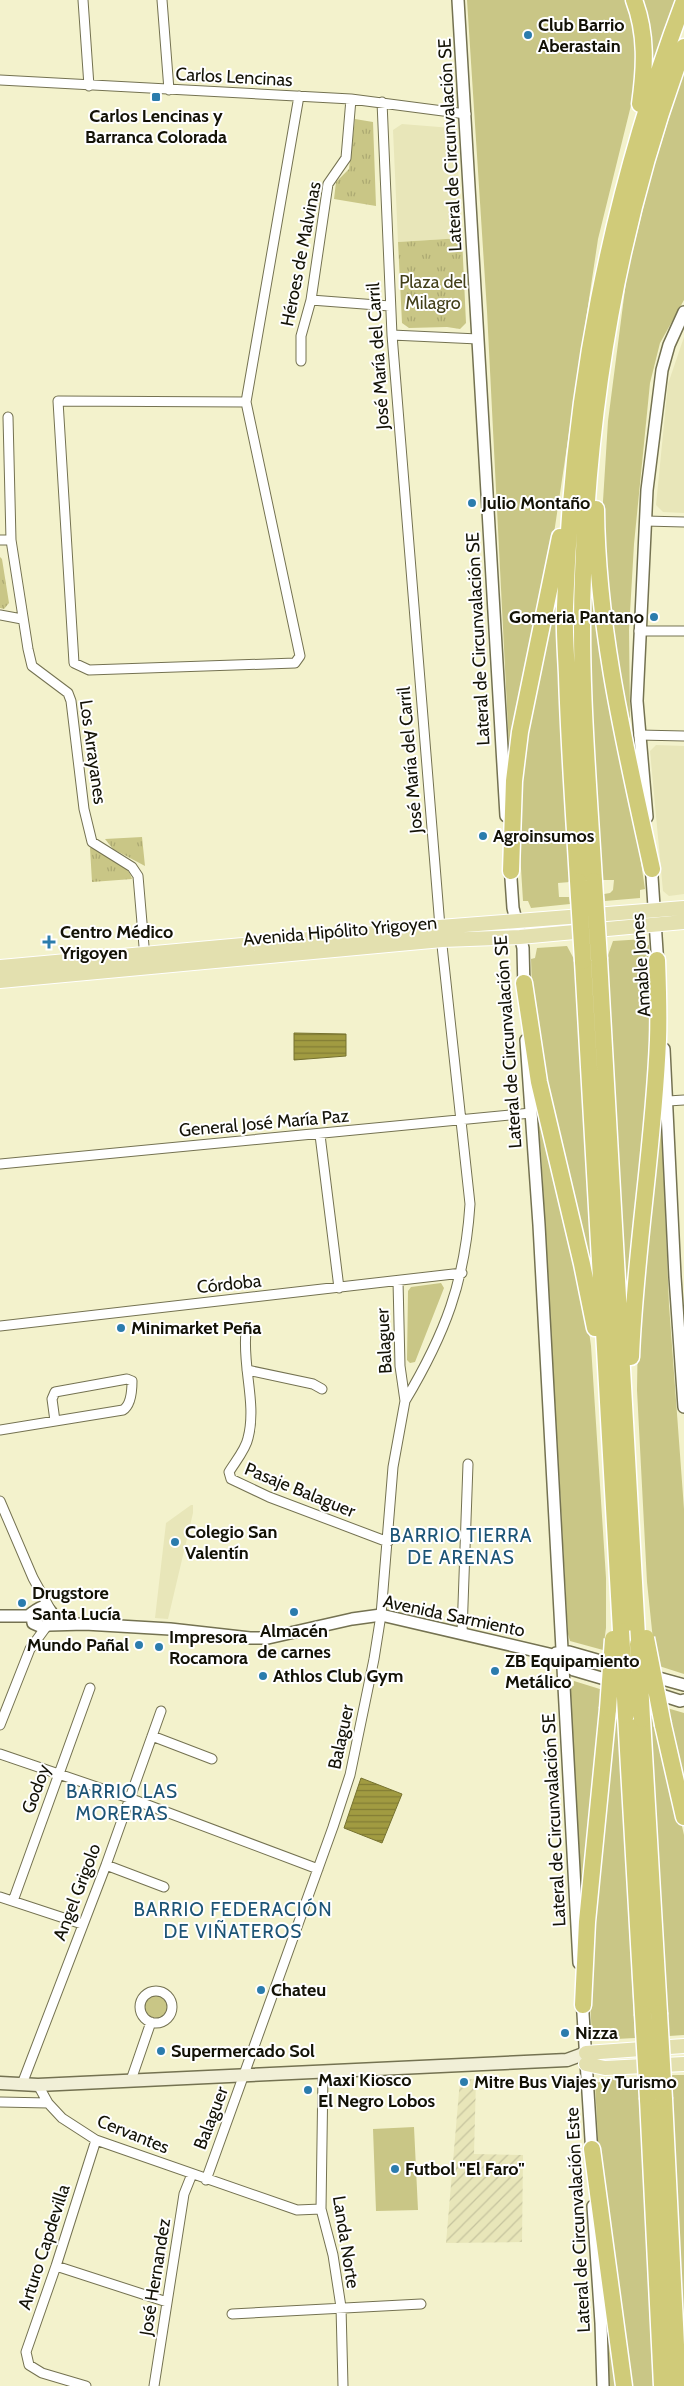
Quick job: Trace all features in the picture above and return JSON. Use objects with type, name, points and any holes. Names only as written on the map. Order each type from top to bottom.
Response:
[{"type":"highway","points":[[511,871],[514,781],[520,732],[559,545],[599,291],[621,195],[643,79],[643,34],[634,0]]},
{"type":"highway","points":[[621,195],[654,85],[684,1]]},
{"type":"highway","points":[[586,881],[582,599],[587,496],[600,385],[613,306],[636,202],[659,122],[684,47]]},
{"type":"highway","points":[[600,385],[596,506],[601,604],[610,662],[652,869]]},
{"type":"highway","points":[[577,431],[565,610],[568,697],[586,881],[628,1475],[642,1637],[642,1719],[651,2014]]},
{"type":"highway","points":[[591,960],[609,1417],[616,1545],[617,1630],[651,2014],[678,2386]]},
{"type":"highway","points":[[626,1437],[634,1303],[658,1039],[657,960]]},
{"type":"highway","points":[[524,983],[539,1082],[587,1285],[609,1417]]},
{"type":"highway","points":[[583,2005],[587,1922],[617,1630]]},
{"type":"highway","points":[[642,1637],[684,1817]]},
{"type":"highway","points":[[656,2099],[662,2386]]},
{"type":"highway","points":[[592,2149],[624,2386]]},
{"type":"main road","name":"Avenida Hipólito Yrigoyen","points":[[441,933],[520,937],[655,918],[684,908]]},
{"type":"main road","name":"Avenida Hipólito Yrigoyen","points":[[0,980],[145,961],[441,933],[516,921],[655,918],[684,922]]},
{"type":"main road","name":"Avenida Hipólito Yrigoyen","points":[[0,967],[145,961]]},
{"type":"main road","points":[[0,2083],[38,2085],[567,2060],[684,2046]]},
{"type":"main road","points":[[586,2058],[606,2068],[684,2064]]},
{"type":"street","points":[[83,0],[89,86]]},
{"type":"street","points":[[162,0],[169,90]]},
{"type":"street","name":"Lateral de Circunvalación SE","points":[[458,0],[511,871],[524,983],[524,1017],[564,1665],[577,1947],[586,2058]]},
{"type":"street","name":"Carlos Lencinas","points":[[0,80],[351,99],[466,114]]},
{"type":"street","points":[[246,402],[58,401],[74,663],[89,670],[295,662],[300,656],[246,402],[299,96]]},
{"type":"street","name":"Héroes de Malvinas","points":[[301,361],[301,336],[311,300],[328,184],[346,158],[351,99]]},
{"type":"street","name":"José María del Carril","points":[[382,102],[392,335],[441,933],[470,1204],[468,1239],[462,1273],[449,1318],[429,1361],[405,1401]]},
{"type":"street","points":[[311,300],[390,306]]},
{"type":"street","name":"Amable Jones","points":[[684,312],[680,327],[665,358],[659,384],[645,521],[637,701],[652,869],[668,1101],[679,1276],[684,1407]]},
{"type":"street","points":[[392,335],[478,339]]},
{"type":"street","name":"Los Arrayanes","points":[[8,416],[12,540],[22,620],[32,666],[68,693],[71,701],[84,809],[92,842],[132,868],[138,876],[145,961]]},
{"type":"street","points":[[645,521],[684,522]]},
{"type":"street","points":[[0,540],[12,540]]},
{"type":"street","points":[[0,615],[22,620]]},
{"type":"street","points":[[639,631],[684,631]]},
{"type":"street","points":[[640,735],[684,736]]},
{"type":"street","points":[[668,1101],[684,1100]]},
{"type":"street","name":"General José María Paz","points":[[0,1164],[320,1135],[531,1113]]},
{"type":"street","points":[[320,1135],[339,1288]]},
{"type":"street","name":"Córdoba","points":[[0,1326],[462,1273]]},
{"type":"street","name":"Balaguer","points":[[206,2180],[245,2075],[350,1775],[374,1660],[381,1615],[393,1467],[405,1401],[400,1366],[398,1281]]},
{"type":"street","name":"Pasaje Balaguer","points":[[246,1332],[244,1350],[250,1413],[248,1438],[229,1472],[231,1479],[269,1497],[388,1542]]},
{"type":"street","points":[[247,1370],[313,1384],[322,1389]]},
{"type":"street","points":[[0,1430],[123,1410],[128,1407],[132,1381],[127,1378],[55,1392],[52,1399],[55,1421]]},
{"type":"street","points":[[462,1633],[468,1464]]},
{"type":"street","points":[[0,1501],[33,1578],[50,1610],[52,1619],[38,1620]]},
{"type":"street","points":[[33,1578],[38,1620]]},
{"type":"street","points":[[0,1725],[30,1649],[40,1607],[50,1610]]},
{"type":"street","name":"Avenida Sarmiento","points":[[50,1610],[85,1624]]},
{"type":"street","name":"Avenida Sarmiento","points":[[0,1616],[14,1622],[38,1620],[268,1638],[352,1618],[381,1615],[549,1654],[563,1652],[684,1685]]},
{"type":"street","name":"Avenida Sarmiento","points":[[549,1654],[574,1670],[680,1701],[684,1700]]},
{"type":"street","name":"Godoy","points":[[13,1901],[90,1688]]},
{"type":"street","name":"Angel Grigolo","points":[[22,2084],[106,1865],[161,1712]]},
{"type":"street","points":[[152,1736],[212,1759]]},
{"type":"street","points":[[0,1754],[129,1798],[318,1869]]},
{"type":"street","points":[[106,1865],[164,1887]]},
{"type":"street","points":[[0,1897],[82,1924]]},
{"type":"street","points":[[131,2080],[151,2022]]},
{"type":"street","name":"Lateral de Circunvalación Este","points":[[586,2058],[603,2386]]},
{"type":"street","name":"Landa Norte","points":[[323,2073],[321,2210],[333,2255],[341,2307],[343,2386]]},
{"type":"street","name":"Cervantes","points":[[38,2085],[48,2103],[62,2118],[96,2140],[206,2180],[297,2210],[321,2210]]},
{"type":"street","points":[[0,2102],[48,2103]]},
{"type":"street","name":"Arturo Capdevilla","points":[[86,2386],[42,2373],[29,2365],[26,2352],[56,2266],[96,2140]]},
{"type":"street","name":"José Hernandez","points":[[154,2386],[184,2194],[192,2174]]},
{"type":"street","points":[[56,2266],[167,2302]]},
{"type":"street","points":[[232,2314],[421,2304]]},
{"type":"shaded area","points":[[402,124],[452,128],[456,133],[462,238],[398,242],[393,130]]},
{"type":"shaded area","points":[[684,337],[684,513],[663,512],[656,505],[668,384]]},
{"type":"shaded area","points":[[656,745],[684,746],[684,894],[669,896],[663,891],[650,751]]},
{"type":"shaded area","points":[[294,1033],[346,1034],[346,1056],[294,1060]]},
{"type":"shaded area","name":"Colegio San Valentín","points":[[193,1505],[193,1513],[168,1619],[155,1618],[166,1523]]},
{"type":"shaded area","points":[[361,1778],[402,1794],[382,1843],[344,1828]]},
{"type":"shaded area","points":[[476,2079],[474,2154],[523,2155],[522,2242],[446,2243],[460,2080]]},
{"type":"green space","points":[[467,0],[628,0],[637,29],[637,81],[598,239],[553,540],[511,747],[509,747],[487,311]]},
{"type":"green space","points":[[639,0],[675,0],[649,78]]},
{"type":"green space","points":[[684,70],[684,300],[660,343],[650,383],[634,544],[629,630],[630,718],[626,717],[613,650],[602,517],[608,421],[627,274],[651,176]]},
{"type":"green space","points":[[355,119],[373,122],[376,206],[334,199],[336,182],[349,169]]},
{"type":"green space","name":"Plaza del Milagro","points":[[462,238],[466,323],[460,329],[447,327],[409,328],[402,323],[398,242]]},
{"type":"green space","points":[[594,551],[645,889],[640,890],[640,898],[605,901],[604,894],[610,893],[613,890],[614,880],[602,880],[590,640],[590,604]]},
{"type":"green space","points":[[0,557],[2,559],[9,603],[4,609],[0,608]]},
{"type":"green space","points":[[557,582],[561,735],[570,882],[558,883],[559,897],[569,897],[570,904],[531,908],[528,901],[523,901],[516,788]]},
{"type":"green space","points":[[142,837],[145,866],[113,849],[105,839]]},
{"type":"green space","points":[[95,846],[122,865],[132,879],[92,882],[90,848]]},
{"type":"green space","points":[[644,939],[646,945],[649,945],[654,1037],[627,1302],[607,958],[613,941]]},
{"type":"green space","points":[[567,946],[575,961],[595,1301],[533,1019],[531,959],[535,958],[537,948]]},
{"type":"green space","points":[[535,1087],[586,1310],[591,1346],[606,1578],[606,1628],[603,1650],[570,1641],[568,1634],[541,1153]]},
{"type":"green space","points":[[661,1108],[669,1305],[684,1509],[684,1674],[659,1666],[653,1640],[647,1582],[637,1390],[638,1328]]},
{"type":"green space","points":[[441,1283],[444,1288],[415,1362],[410,1363],[407,1360],[408,1291],[411,1287]]},
{"type":"green space","points":[[647,1672],[684,1835],[684,2035],[669,2036]]},
{"type":"green space","points":[[574,1681],[603,1690],[582,1944],[570,1685],[574,1686]]},
{"type":"green space","points":[[667,1708],[684,1713],[684,1792]]},
{"type":"green space","points":[[612,1717],[618,1719],[635,2038],[597,2040],[597,2035],[592,2035],[589,1984]]},
{"type":"green space","points":[[156,1996],[164,1999],[167,2007],[164,2015],[156,2018],[148,2015],[145,2007],[148,1999]]},
{"type":"green space","points":[[671,2075],[684,2075],[684,2326],[672,2098]]},
{"type":"green space","points":[[638,2077],[653,2386],[627,2386],[600,2178],[595,2083],[600,2082],[600,2079]]},
{"type":"green space","name":"Futbol \"El Faro\"","points":[[414,2127],[418,2210],[376,2211],[373,2129]]},
{"type":"green space","points":[[601,2253],[618,2386],[609,2386],[608,2328]]},
{"type":"place","name":"Club Barrio Aberastain","points":[[528,35]]},
{"type":"place","name":"Carlos Lencinas y Barranca Colorada","points":[[156,97]]},
{"type":"place","name":"Julio Montaño","points":[[472,503]]},
{"type":"place","name":"Gomeria Pantano","points":[[654,617]]},
{"type":"place","name":"Agroinsumos","points":[[483,836]]},
{"type":"place","name":"Centro Médico Yrigoyen","points":[[49,942]]},
{"type":"place","name":"Minimarket Peña","points":[[121,1328]]},
{"type":"place","name":"Colegio San Valentín","points":[[175,1542]]},
{"type":"place","name":"Drugstore Santa Lucía","points":[[22,1603]]},
{"type":"place","name":"Almacén de carnes","points":[[294,1612]]},
{"type":"place","name":"Mundo Pañal","points":[[139,1645]]},
{"type":"place","name":"Impresora Rocamora","points":[[159,1647]]},
{"type":"place","name":"ZB Equipamiento Metálico","points":[[495,1671]]},
{"type":"place","name":"Athlos Club Gym","points":[[263,1676]]},
{"type":"place","name":"Chateu","points":[[261,1990]]},
{"type":"place","name":"Nizza","points":[[565,2033]]},
{"type":"place","name":"Supermercado Sol","points":[[161,2051]]},
{"type":"place","name":"Mitre Bus Viajes y Turismo","points":[[464,2082]]},
{"type":"place","name":"Maxi Kiosco El Negro Lobos","points":[[308,2090]]},
{"type":"place","name":"Futbol \"El Faro\"","points":[[395,2169]]},
{"type":"district","name":"BARRIO TIERRA DE ARENAS","points":[[461,1546]]},
{"type":"district","name":"BARRIO LAS MORERAS","points":[[122,1802]]},
{"type":"district","name":"BARRIO FEDERACIÓN DE VIÑATEROS","points":[[233,1920]]}]
